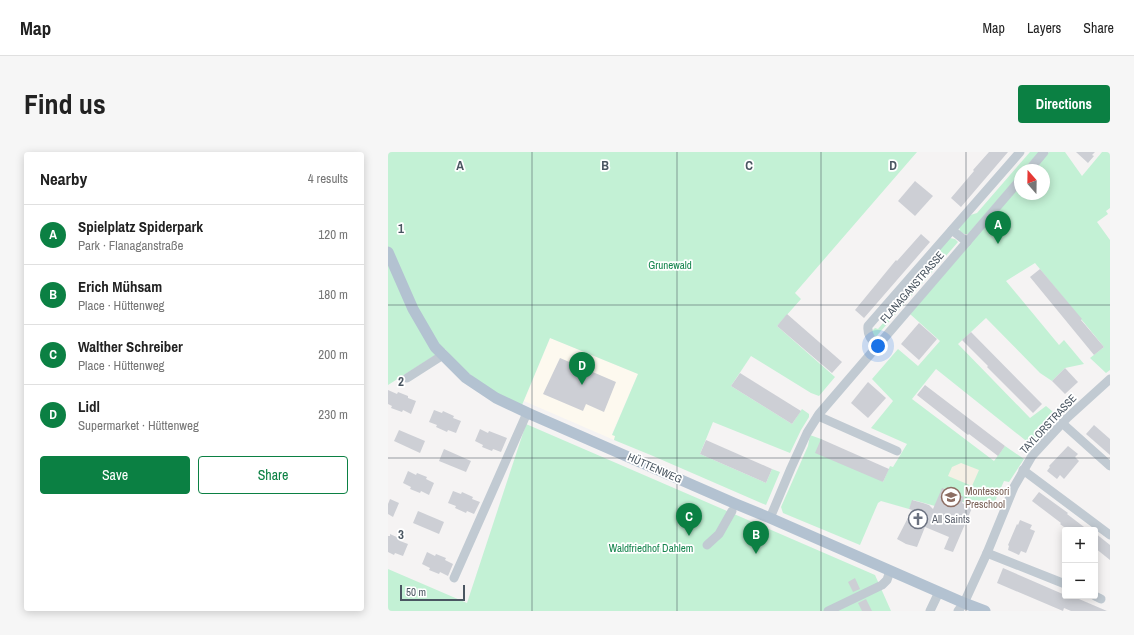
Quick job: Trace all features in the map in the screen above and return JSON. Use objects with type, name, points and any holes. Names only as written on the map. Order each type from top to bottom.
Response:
[{"type":"main road","name":"HÜTTENWEG","points":[[388,252],[413,309],[433,344],[442,355],[466,378],[496,398],[527,413],[939,592],[961,607],[985,611]]},
{"type":"street","points":[[878,345],[872,340],[867,332],[868,326],[1020,152]]},
{"type":"street","points":[[1034,164],[1044,152]]},
{"type":"street","name":"FLANAGANSTRASSE","points":[[770,518],[807,433],[818,416],[1014,187]]},
{"type":"street","points":[[952,230],[967,242]]},
{"type":"street","points":[[407,378],[442,355]]},
{"type":"street","name":"TAYLORSTRASSE","points":[[961,607],[1014,487],[1032,456],[1062,423],[1110,379]]},
{"type":"street","points":[[454,578],[527,413]]},
{"type":"street","points":[[818,416],[897,452]]},
{"type":"street","points":[[1062,423],[1110,466]]},
{"type":"street","points":[[1023,470],[1110,535]]},
{"type":"street","points":[[707,545],[719,534],[732,511]]},
{"type":"street","points":[[986,553],[1062,583]]},
{"type":"street","points":[[828,611],[882,585],[887,580],[890,571]]},
{"type":"street","points":[[930,611],[939,592]]},
{"type":"shaded area","points":[[550,338],[638,374],[612,434],[615,436],[614,440],[524,401]]},
{"type":"green space","name":"Grunewald","points":[[388,152],[917,152],[795,293],[801,299],[777,326],[835,377],[819,396],[811,393],[751,356],[731,386],[792,424],[802,409],[809,414],[809,417],[790,453],[713,422],[700,454],[766,483],[772,469],[780,472],[766,505],[614,440],[615,436],[612,435],[638,374],[550,338],[522,405],[499,394],[477,380],[445,349],[388,385]]},
{"type":"green space","points":[[1030,152],[1039,152],[1028,164],[1020,164]]},
{"type":"green space","points":[[1049,152],[1065,152],[1082,176],[1102,152],[1110,152],[1110,208],[1106,211],[1108,214],[1097,222],[1110,240],[1110,370],[1106,373],[1090,358],[1104,347],[1035,263],[1006,281],[1059,345],[1064,340],[1084,364],[1065,368],[1052,381],[1040,373],[986,318],[958,344],[1030,418],[1046,406],[1058,416],[1030,444],[936,369],[912,399],[994,461],[1005,446],[1024,459],[1009,482],[1004,481],[992,508],[939,497],[935,506],[913,500],[909,509],[881,501],[878,503],[860,545],[783,513],[781,507],[808,446],[810,435],[821,439],[883,482],[890,466],[893,467],[907,444],[871,428],[893,401],[872,379],[898,349],[918,366],[940,341],[910,314],[1014,193],[1014,200],[1050,200],[1050,164],[1039,164]]},
{"type":"green space","points":[[1014,170],[1014,181],[968,234],[964,234],[960,231],[959,227],[967,216],[977,213]]},
{"type":"green space","points":[[950,238],[955,239],[958,242],[874,339],[870,328],[873,330],[875,328],[878,329],[936,262],[938,259],[939,250]]},
{"type":"green space","name":"Waldfriedhof Dahlem","points":[[526,424],[875,575],[891,611],[388,611],[388,569],[467,603]]},
{"type":"sand","points":[[961,463],[979,470],[972,486],[948,476],[952,467]]},
{"type":"building","points":[[989,152],[1008,152],[961,207],[951,198]]},
{"type":"building","points":[[1076,152],[1095,152],[1092,155],[1094,156],[1088,163]]},
{"type":"building","points":[[915,181],[933,196],[915,216],[898,201]]},
{"type":"building","points":[[921,234],[930,242],[864,318],[855,310],[896,260],[897,261]]},
{"type":"building","points":[[1040,269],[1104,347],[1094,355],[1030,277]]},
{"type":"building","points":[[787,314],[842,362],[832,373],[777,326]]},
{"type":"building","points":[[919,323],[937,339],[919,360],[901,344]]},
{"type":"building","points":[[971,332],[1042,404],[1033,413],[962,340]]},
{"type":"building","points":[[560,358],[616,382],[604,412],[586,404],[583,411],[543,394]]},
{"type":"building","points":[[1065,368],[1078,382],[1065,394],[1052,381]]},
{"type":"building","points":[[740,373],[801,411],[792,424],[731,386]]},
{"type":"building","points":[[868,382],[886,398],[868,418],[851,403]]},
{"type":"building","points":[[925,385],[1005,446],[998,456],[969,434],[968,435],[917,395]]},
{"type":"building","points":[[388,390],[397,394],[398,392],[416,401],[411,414],[403,410],[402,412],[391,408],[392,406],[388,404]]},
{"type":"building","points":[[434,410],[442,413],[443,411],[454,416],[453,418],[461,421],[456,433],[448,430],[447,432],[436,427],[437,425],[429,422]]},
{"type":"building","points":[[1094,425],[1110,439],[1110,455],[1086,434]]},
{"type":"building","points":[[480,429],[488,433],[489,431],[507,438],[501,452],[493,449],[492,451],[482,447],[483,445],[475,441]]},
{"type":"building","points":[[399,430],[425,441],[420,453],[394,441]]},
{"type":"building","points":[[821,439],[889,469],[883,482],[815,453]]},
{"type":"building","points":[[706,440],[772,469],[766,483],[700,454]]},
{"type":"building","points":[[1068,446],[1078,454],[1075,457],[1079,461],[1064,479],[1060,475],[1057,479],[1047,471],[1050,467],[1049,466]]},
{"type":"building","points":[[444,449],[471,461],[466,472],[439,461]]},
{"type":"building","points":[[408,471],[416,475],[417,473],[427,477],[426,479],[434,483],[429,495],[421,491],[420,493],[410,489],[411,487],[403,483]]},
{"type":"building","points":[[942,488],[964,497],[962,503],[972,508],[953,552],[944,549],[949,537],[925,527],[917,547],[906,544],[897,539],[912,510],[909,509],[912,500],[929,505],[933,509]]},
{"type":"building","points":[[453,491],[461,494],[462,492],[473,497],[472,499],[480,502],[474,514],[467,511],[466,513],[455,508],[456,506],[448,503]]},
{"type":"building","points":[[1039,492],[1068,513],[1067,514],[1084,527],[1064,527],[1060,524],[1061,523],[1032,501]]},
{"type":"building","points":[[390,499],[399,503],[393,517],[388,514],[388,504]]},
{"type":"building","points":[[418,511],[444,522],[439,534],[413,523]]},
{"type":"building","points":[[1020,520],[1032,525],[1030,529],[1035,531],[1026,553],[1021,551],[1019,555],[1008,550],[1008,545]]},
{"type":"building","points":[[390,534],[401,539],[400,541],[408,544],[403,556],[395,553],[394,555],[388,552],[388,536],[390,536]]},
{"type":"building","points":[[1098,535],[1110,545],[1110,560],[1098,550]]},
{"type":"building","points":[[427,552],[435,556],[436,554],[446,558],[445,560],[453,564],[448,576],[440,572],[439,574],[429,570],[430,568],[422,564]]},
{"type":"building","points":[[1003,568],[1062,594],[1062,599],[1079,599],[1107,611],[1071,611],[1064,608],[1063,611],[997,583]]},
{"type":"building","points":[[855,578],[860,589],[853,592],[848,582]]},
{"type":"building","points":[[866,599],[872,611],[862,611],[858,603]]},
{"type":"place","name":"Spielplatz Spiderpark","points":[[998,244]]},
{"type":"place","name":"Lidl","points":[[582,385]]},
{"type":"place","name":"Montessori Preschool","points":[[951,497]]},
{"type":"place","name":"All Saints","points":[[918,519]]},
{"type":"place","name":"Walther Schreiber","points":[[689,536]]},
{"type":"place","name":"Erich Mühsam","points":[[756,554]]}]
